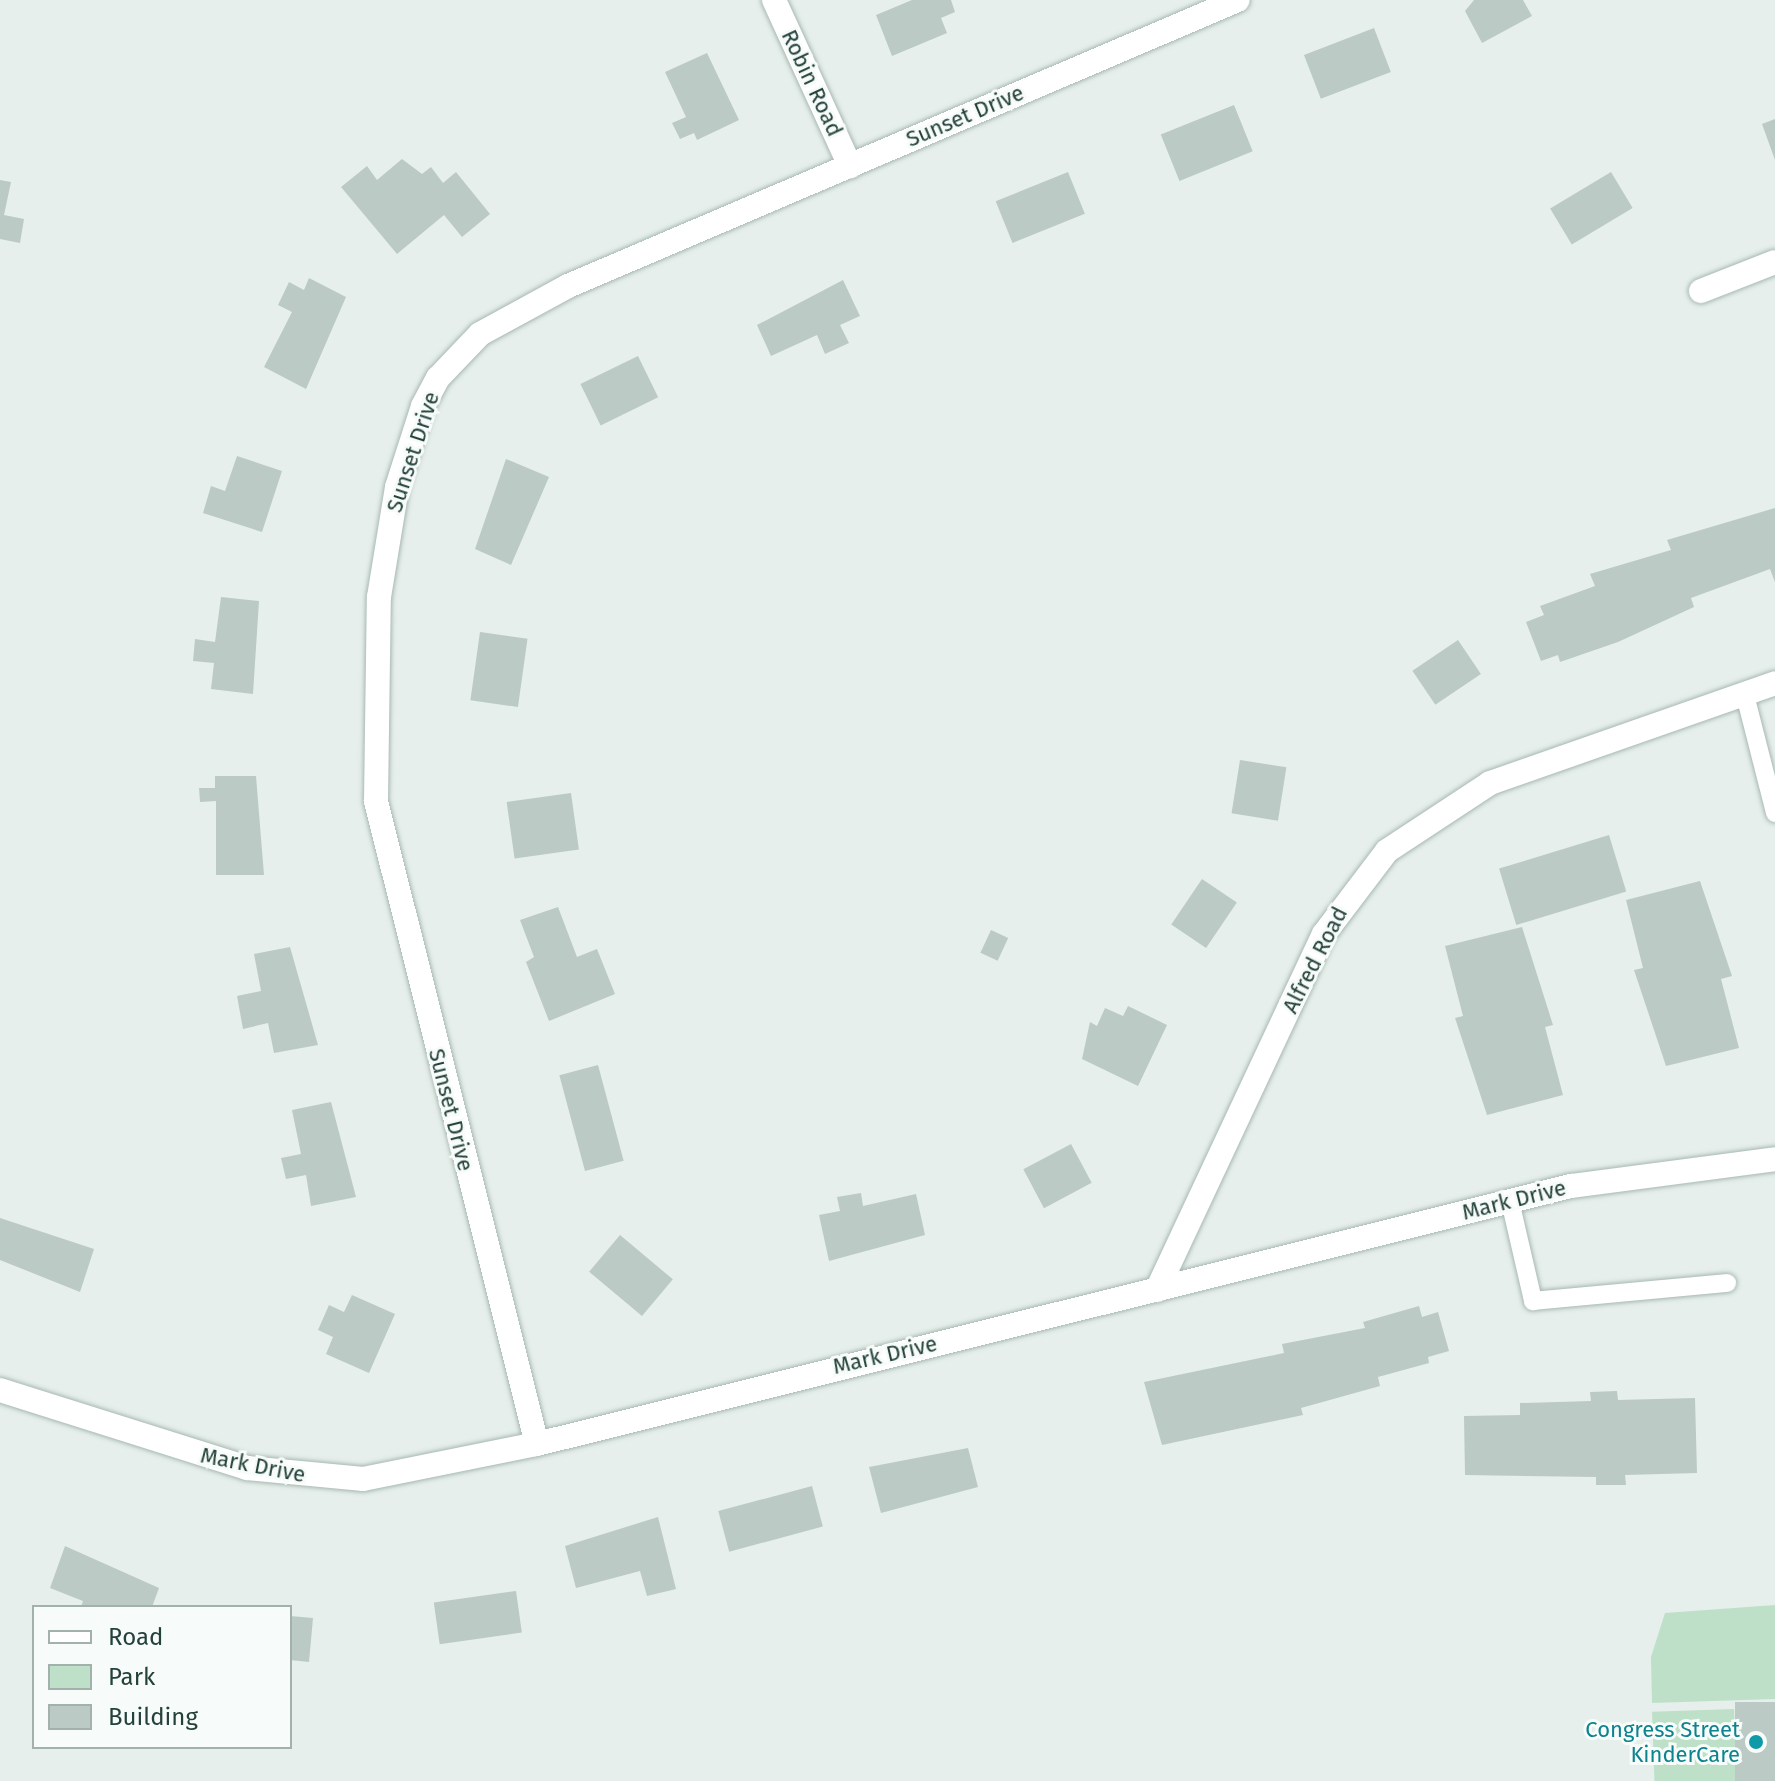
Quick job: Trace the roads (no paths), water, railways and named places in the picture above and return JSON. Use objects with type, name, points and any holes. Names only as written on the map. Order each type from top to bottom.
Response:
[{"type":"street","name":"Robin Road","points":[[774,0],[850,166]]},
{"type":"street","name":"Sunset Drive","points":[[537,1444],[380,830],[374,655],[397,487],[438,378],[490,327],[581,280],[850,166],[1184,10],[1238,0]]},
{"type":"street","points":[[1701,291],[1775,262]]},
{"type":"street","name":"Alfred Road","points":[[1157,1290],[1324,934],[1387,851],[1490,783],[1775,683]]},
{"type":"street","name":"Mark Drive","points":[[0,1390],[200,1457],[292,1476],[363,1479],[537,1444],[1510,1201],[1634,1174],[1775,1159]]},
{"type":"lane","points":[[1745,695],[1774,803]]},
{"type":"lane","points":[[1510,1201],[1533,1301],[1727,1283]]},
{"type":"place","name":"Congress Street KinderCare","points":[[1756,1742]]}]
